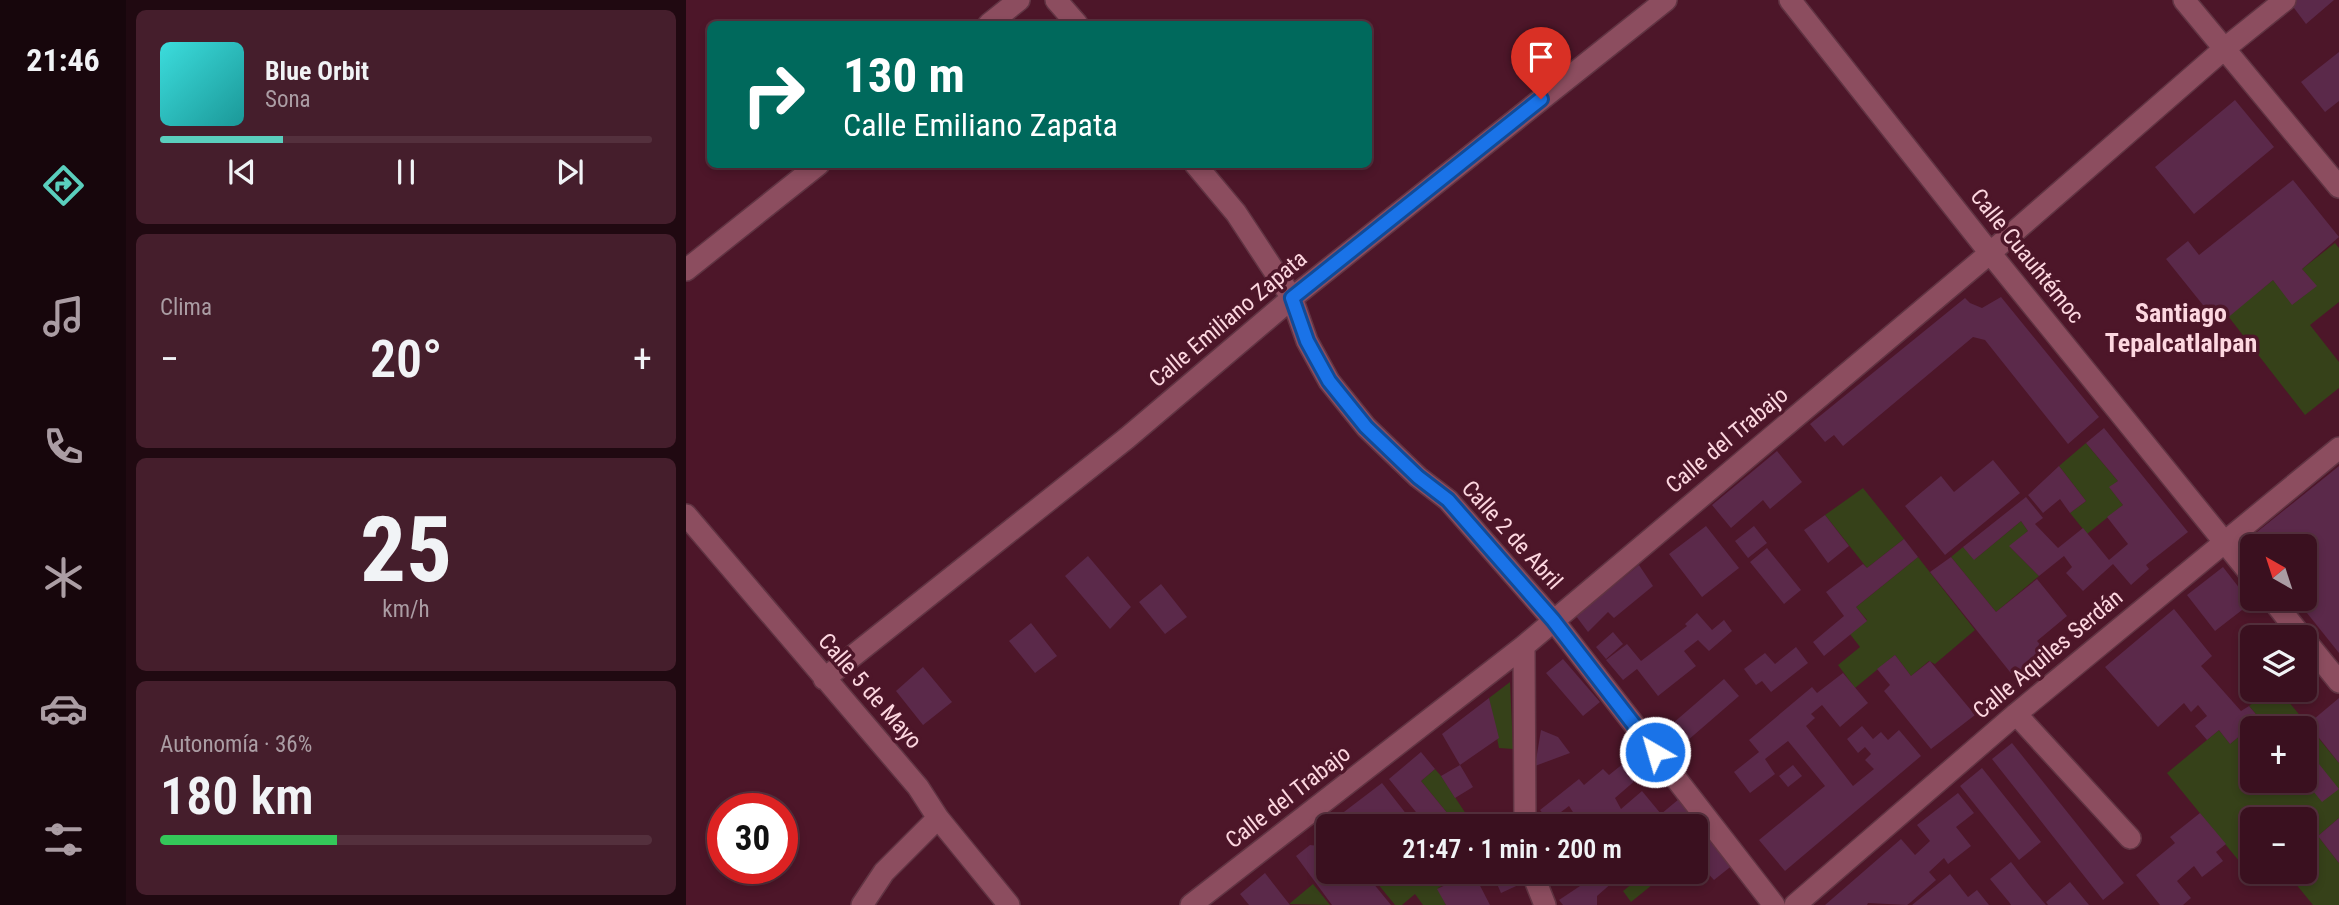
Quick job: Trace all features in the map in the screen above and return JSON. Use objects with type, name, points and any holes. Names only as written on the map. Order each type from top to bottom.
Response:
[{"type":"street","points":[[993,21],[1019,0]]},
{"type":"street","points":[[1056,0],[1074,21]]},
{"type":"street","name":"Calle Emiliano Zapata","points":[[824,679],[1128,438],[1292,298],[1666,0]]},
{"type":"street","name":"Calle Cuauhtémoc","points":[[1790,0],[1990,253],[2240,561]]},
{"type":"street","points":[[2184,0],[2339,187]]},
{"type":"street","name":"Calle del Trabajo","points":[[1191,905],[1524,646],[1990,253],[2224,48],[2285,0]]},
{"type":"street","points":[[686,270],[814,168]]},
{"type":"street","name":"Calle 2 de Abril","points":[[1198,168],[1236,213],[1292,298],[1307,341],[1329,381],[1359,418],[1418,477],[1448,500],[1553,620],[1774,905]]},
{"type":"street","name":"Calle Aquiles Serdán","points":[[1795,905],[2016,714],[2339,448]]},
{"type":"street","name":"Calle 5 de Mayo","points":[[686,515],[918,788],[938,818],[1009,905]]},
{"type":"street","points":[[2281,611],[2292,625]]},
{"type":"street","points":[[1524,646],[1525,814]]},
{"type":"street","points":[[2317,656],[2339,682]]},
{"type":"street","points":[[2016,714],[2130,838]]},
{"type":"street","points":[[862,905],[884,872],[938,818]]},
{"type":"street","points":[[1537,884],[1545,905]]},
{"type":"green space","points":[[2335,243],[2339,248],[2339,302],[2310,325],[2339,362],[2339,388],[2305,415],[2228,316],[2273,280],[2293,304],[2316,286],[2302,269]]},
{"type":"green space","points":[[2086,443],[2118,481],[2110,488],[2123,505],[2087,534],[2070,513],[2086,501],[2059,466]]},
{"type":"green space","points":[[1863,488],[1904,539],[1867,568],[1825,515]]},
{"type":"green space","points":[[2021,521],[2028,531],[2010,547],[2039,576],[1996,612],[1951,557],[1963,547],[1975,559]]},
{"type":"green space","points":[[1918,557],[1975,630],[1935,664],[1929,661],[1911,676],[1895,655],[1855,688],[1838,665],[1860,647],[1850,634],[1867,620],[1856,607]]},
{"type":"green space","points":[[1510,682],[1513,749],[1499,748],[1489,698]]},
{"type":"green space","points":[[2254,702],[2289,702],[2300,716],[2257,716],[2249,706]]},
{"type":"green space","points":[[2219,730],[2230,744],[2240,736],[2240,793],[2317,793],[2317,736],[2339,763],[2339,818],[2318,836],[2339,863],[2339,905],[2313,905],[2296,884],[2317,884],[2317,807],[2240,807],[2240,862],[2167,773]]},
{"type":"green space","points":[[1435,769],[1466,814],[1448,814],[1421,781]]},
{"type":"green space","points":[[1313,884],[1330,905],[1289,904]]},
{"type":"green space","points":[[1378,884],[1446,884],[1438,888],[1446,905],[1423,905],[1415,894],[1402,905],[1395,905]]},
{"type":"green space","points":[[1632,884],[1653,884],[1631,902],[1623,891]]},
{"type":"building","points":[[2296,0],[2334,0],[2306,24],[2291,4]]},
{"type":"building","points":[[2339,52],[2339,101],[2325,112],[2301,82]]},
{"type":"building","points":[[2235,100],[2274,147],[2194,214],[2155,167]]},
{"type":"building","points":[[2293,180],[2339,237],[2302,269],[2317,286],[2292,305],[2273,280],[2219,325],[2166,259],[2188,241],[2199,255]]},
{"type":"building","points":[[2001,297],[2099,417],[2068,444],[1985,340],[1973,337],[1843,446],[1834,435],[1825,442],[1810,424],[1965,298],[1982,308]]},
{"type":"building","points":[[2104,428],[2188,532],[2146,565],[2149,569],[2131,585],[2113,564],[2083,591],[2066,573],[2072,567],[2064,556],[2039,576],[2009,546],[2028,531],[2021,521],[1974,560],[1963,547],[2026,497],[2043,518],[2035,524],[2058,548],[2083,528],[2109,560],[2128,544],[2107,517],[2123,505],[2109,487],[2118,481],[2086,443]]},
{"type":"building","points":[[1777,451],[1802,482],[1770,509],[1763,500],[1731,528],[1712,505]]},
{"type":"building","points":[[1993,460],[2020,493],[1945,555],[1905,506],[1941,476],[1954,492]]},
{"type":"building","points":[[2059,466],[2086,501],[2070,513],[2060,499],[2043,513],[2028,495]]},
{"type":"building","points":[[2339,466],[2339,653],[2305,611],[2317,611],[2317,534],[2254,534]]},
{"type":"building","points":[[1825,515],[1849,546],[1828,563],[1804,530]]},
{"type":"building","points":[[1706,526],[1739,568],[1702,597],[1669,554]]},
{"type":"building","points":[[1754,526],[1767,543],[1748,558],[1735,541]]},
{"type":"building","points":[[1904,539],[1918,557],[1856,607],[1867,621],[1824,656],[1813,642],[1844,616],[1826,592],[1863,564],[1867,568]]},
{"type":"building","points":[[1767,548],[1801,590],[1784,604],[1750,562]]},
{"type":"building","points":[[1088,556],[1131,607],[1110,629],[1065,576]]},
{"type":"building","points":[[1951,557],[1996,612],[2037,579],[2067,616],[2037,641],[2046,651],[2014,677],[1930,572]]},
{"type":"building","points":[[1639,565],[1653,586],[1614,618],[1608,612],[1588,632],[1576,616]]},
{"type":"building","points":[[2223,567],[2240,589],[2241,611],[2215,631],[2187,595]]},
{"type":"building","points":[[1161,584],[1187,617],[1165,634],[1139,602]]},
{"type":"building","points":[[2174,609],[2212,656],[2201,666],[2241,711],[2249,706],[2257,716],[2240,716],[2240,736],[2230,744],[2219,730],[2207,740],[2195,726],[2207,716],[2198,705],[2191,712],[2184,703],[2158,727],[2105,667]]},
{"type":"building","points":[[1697,613],[1712,630],[1724,620],[1732,631],[1709,651],[1698,640],[1684,651],[1696,666],[1658,696],[1637,669],[1623,680],[1606,660],[1627,644],[1641,661],[1687,626],[1685,624]]},
{"type":"building","points":[[1031,623],[1057,656],[1035,673],[1009,641]]},
{"type":"building","points":[[1613,632],[1623,644],[1606,659],[1596,647]]},
{"type":"building","points":[[1796,647],[1808,663],[1771,692],[1762,681],[1756,685],[1744,669],[1765,653],[1775,664]]},
{"type":"building","points":[[1895,655],[1911,676],[1930,661],[1975,715],[1931,749],[1884,691],[1890,685],[1877,669]]},
{"type":"building","points":[[1563,659],[1600,702],[1583,716],[1546,673]]},
{"type":"building","points":[[923,667],[952,702],[923,725],[896,691]]},
{"type":"building","points":[[1843,673],[1868,703],[1840,727],[1822,705],[1811,714],[1815,718],[1806,726],[1853,786],[1874,769],[1865,760],[1871,754],[1865,747],[1858,753],[1847,739],[1862,726],[1873,739],[1881,732],[1888,740],[1899,730],[1921,756],[1785,871],[1759,840],[1825,786],[1788,741],[1765,759],[1775,774],[1750,793],[1734,772],[1759,752],[1749,740],[1812,687],[1817,693]]},
{"type":"building","points":[[1724,679],[1739,696],[1687,741],[1672,724]]},
{"type":"building","points":[[1489,698],[1499,738],[1460,765],[1442,734]]},
{"type":"building","points":[[2339,698],[2339,763],[2317,735],[2317,716]]},
{"type":"building","points":[[1541,730],[1558,737],[1570,753],[1535,766]]},
{"type":"building","points":[[2012,743],[2124,883],[2103,900],[1992,759]]},
{"type":"building","points":[[1421,752],[1435,769],[1421,781],[1448,814],[1418,814],[1389,779]]},
{"type":"building","points":[[2317,762],[2339,789],[2322,802],[2315,793],[2317,793]]},
{"type":"building","points":[[1624,763],[1637,779],[1615,798],[1621,809],[1642,791],[1661,814],[1574,814],[1569,806],[1558,814],[1543,814],[1540,810],[1579,779],[1584,785],[1603,769],[1609,775]]},
{"type":"building","points":[[1460,765],[1473,787],[1455,798],[1441,776]]},
{"type":"building","points":[[1793,765],[1802,776],[1788,787],[1779,776]]},
{"type":"building","points":[[1982,768],[2041,842],[2019,860],[1960,786]]},
{"type":"building","points":[[1382,783],[1406,814],[1341,814]]},
{"type":"building","points":[[1958,793],[1974,813],[1956,827],[1971,846],[1948,864],[1944,858],[1929,872],[1936,880],[1911,902],[1907,905],[1825,905],[1901,839],[1915,855],[1930,841],[1917,825]]},
{"type":"building","points":[[1679,799],[1692,814],[1661,814]]},
{"type":"building","points":[[2200,813],[2226,844],[2216,852],[2223,861],[2202,877],[2194,866],[2177,881],[2191,898],[2183,905],[2160,905],[2136,875],[2175,843],[2170,837]]},
{"type":"building","points":[[2339,818],[2339,863],[2318,836]]},
{"type":"building","points":[[1708,833],[1734,864],[1714,880],[1708,873]]},
{"type":"building","points":[[1310,845],[1316,846],[1316,883],[1296,856]]},
{"type":"building","points":[[2011,862],[2046,905],[2011,905],[1990,879]]},
{"type":"building","points":[[1265,873],[1290,905],[1249,905],[1240,894]]},
{"type":"building","points":[[1950,874],[1968,897],[1977,890],[1989,905],[1912,905]]},
{"type":"building","points":[[2070,882],[2089,905],[2048,905],[2046,902]]},
{"type":"building","points":[[1317,884],[1374,884],[1391,905],[1332,905]]},
{"type":"building","points":[[1448,884],[1479,884],[1490,905],[1446,905],[1437,889]]},
{"type":"building","points":[[1497,884],[1520,884],[1501,893]]},
{"type":"building","points":[[1583,884],[1611,884],[1597,896],[1597,905],[1563,905],[1559,900]]},
{"type":"district","name":"Santiago Tepalcatlalpan","points":[[2181,328]]},
{"type":"route","points":[[1541,99],[1292,298],[1307,341],[1329,381],[1366,427],[1418,477],[1448,500],[1553,620],[1655,752]]}]
